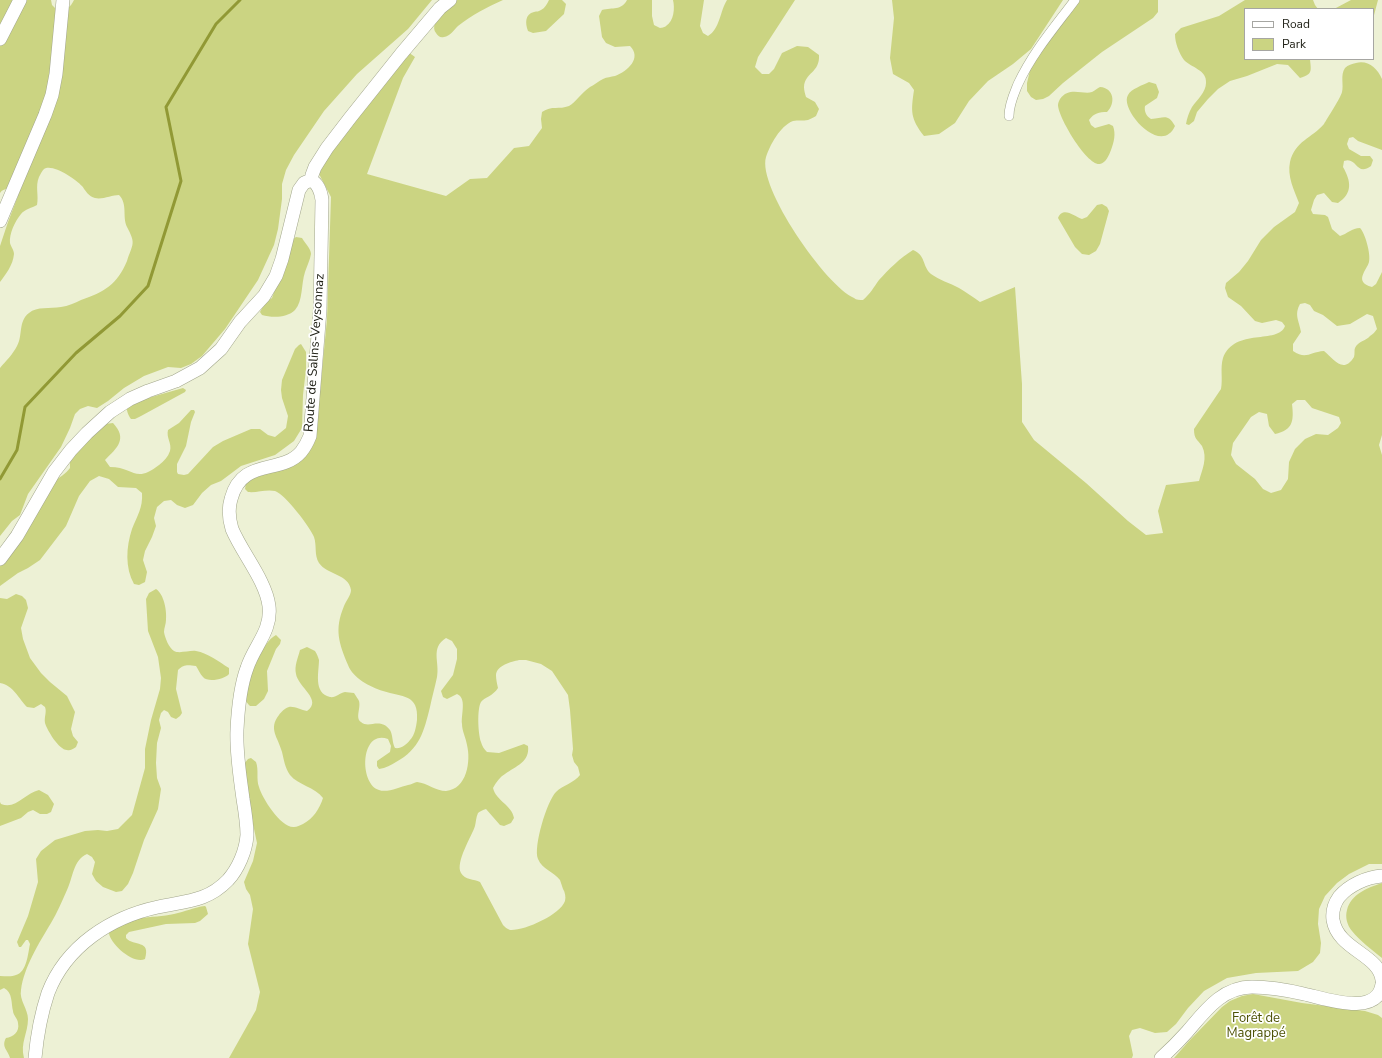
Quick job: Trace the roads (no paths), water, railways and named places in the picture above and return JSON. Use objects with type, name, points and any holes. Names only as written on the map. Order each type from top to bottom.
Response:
[{"type":"street","points":[[0,39],[20,0]]},
{"type":"street","points":[[0,221],[52,95],[56,74],[63,0]]},
{"type":"street","points":[[0,559],[12,544],[62,460],[95,425],[110,412],[130,399],[188,376],[205,364],[221,349],[237,326],[264,296],[273,282],[284,255],[299,190],[304,183],[312,180],[315,167],[327,148],[350,118],[401,54],[440,8],[450,0]]},
{"type":"street","points":[[1008,116],[1013,96],[1026,68],[1042,42],[1074,0]]},
{"type":"street","name":"Route de Salins-Veysonnaz","points":[[35,1058],[41,1018],[48,992],[61,969],[76,950],[101,930],[129,915],[159,907],[189,902],[211,894],[232,876],[239,863],[246,842],[247,828],[238,760],[237,720],[246,672],[250,661],[265,633],[269,622],[270,611],[268,601],[260,582],[232,529],[229,506],[236,487],[244,477],[294,457],[301,452],[310,436],[320,310],[322,213],[321,195],[317,184],[312,180]]},
{"type":"street","points":[[1382,876],[1362,881],[1344,892],[1334,906],[1333,917],[1335,928],[1341,939],[1372,963],[1380,973],[1382,980]]},
{"type":"street","points":[[1161,1058],[1212,1004],[1226,994],[1237,989],[1253,987],[1268,988],[1355,1004],[1368,1002],[1373,999],[1380,992],[1382,984]]},
{"type":"waterway","points":[[0,479],[17,450],[25,407],[76,353],[120,316],[148,286],[181,181],[166,107],[216,24],[240,0]]},
{"type":"park label","name":"Forêt de Magrappé","points":[[1256,1026]]}]
